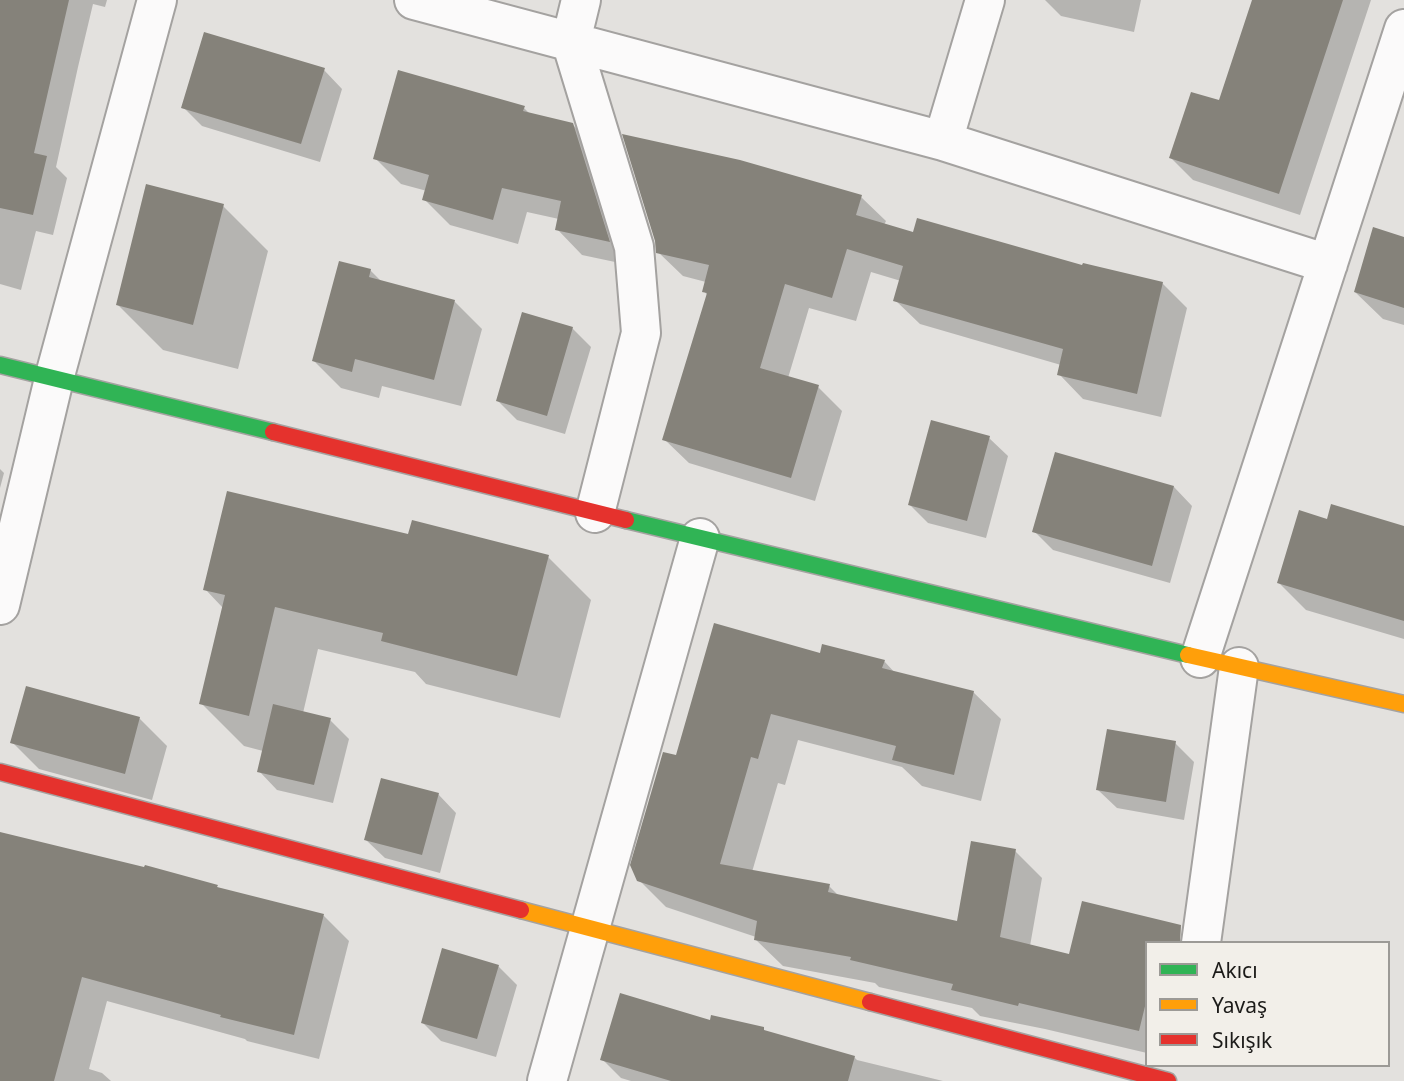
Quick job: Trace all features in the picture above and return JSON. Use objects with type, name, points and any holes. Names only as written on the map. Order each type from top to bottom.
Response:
[{"type":"street","points":[[0,605],[54,379],[157,0]]},
{"type":"street","points":[[414,0],[943,141],[1328,264]]},
{"type":"street","points":[[581,0],[571,41],[634,247],[641,333],[595,513]]},
{"type":"street","points":[[943,141],[985,0]]},
{"type":"street","points":[[1200,658],[1404,29]]},
{"type":"street","points":[[0,365],[595,513],[1404,705]]},
{"type":"street","points":[[547,1081],[700,538]]},
{"type":"street","points":[[1201,941],[1239,667]]},
{"type":"street","points":[[0,772],[1168,1081]]},
{"type":"building","points":[[0,0],[69,0],[34,153],[47,156],[33,215],[0,208]]},
{"type":"building","points":[[1252,0],[1343,0],[1279,194],[1169,158],[1191,92],[1219,100]]},
{"type":"building","points":[[204,32],[325,68],[301,144],[181,108]]},
{"type":"building","points":[[398,70],[525,106],[523,111],[573,123],[610,242],[555,230],[561,201],[502,188],[493,220],[422,200],[429,175],[373,159]]},
{"type":"building","points":[[622,134],[740,160],[862,195],[856,215],[913,232],[917,218],[1082,265],[1083,263],[1163,282],[1137,394],[1057,375],[1063,349],[893,301],[903,266],[847,249],[832,298],[785,284],[760,368],[819,385],[791,478],[662,440],[707,293],[702,292],[709,265],[656,253],[655,241]]},
{"type":"building","points":[[146,184],[224,204],[193,325],[116,305]]},
{"type":"building","points":[[1373,227],[1404,237],[1404,308],[1354,292]]},
{"type":"building","points":[[339,261],[371,269],[369,277],[455,300],[434,380],[355,359],[352,372],[312,361]]},
{"type":"building","points":[[522,312],[573,327],[547,416],[496,401]]},
{"type":"building","points":[[931,420],[990,436],[967,521],[908,505]]},
{"type":"building","points":[[1055,452],[1174,486],[1152,566],[1032,532]]},
{"type":"building","points":[[227,491],[408,534],[412,520],[549,555],[517,676],[381,641],[383,633],[275,607],[249,716],[199,704],[225,595],[203,590]]},
{"type":"building","points":[[1331,504],[1404,526],[1404,621],[1277,583],[1299,510],[1327,519]]},
{"type":"building","points":[[714,623],[820,653],[822,644],[885,660],[882,668],[974,691],[954,775],[892,760],[896,746],[771,714],[758,759],[751,757],[720,864],[830,884],[828,892],[957,921],[971,841],[1016,849],[1000,937],[1069,954],[1082,901],[1181,925],[1180,941],[1145,941],[1145,1006],[1139,1031],[951,990],[953,984],[850,960],[851,957],[754,940],[757,921],[637,881],[630,865],[663,752],[676,755]]},
{"type":"building","points":[[26,686],[140,717],[125,774],[10,743]]},
{"type":"building","points":[[273,704],[331,718],[314,785],[257,772]]},
{"type":"building","points":[[1107,729],[1176,741],[1166,802],[1096,790]]},
{"type":"building","points":[[381,778],[439,793],[422,855],[364,840]]},
{"type":"building","points":[[0,832],[144,867],[145,865],[218,885],[217,887],[324,914],[294,1035],[220,1017],[221,1015],[82,977],[54,1081],[0,1081]]},
{"type":"building","points":[[442,948],[499,965],[477,1039],[421,1023]]},
{"type":"building","points":[[620,993],[710,1020],[711,1015],[764,1027],[764,1030],[855,1056],[848,1081],[671,1081],[600,1060]]},
{"type":"traffic: fast","points":[[0,365],[273,432]]},
{"type":"traffic: fast","points":[[626,520],[1188,655]]},
{"type":"traffic: slow","points":[[1188,655],[1404,704]]},
{"type":"traffic: slow","points":[[521,910],[870,1002]]},
{"type":"traffic: jam","points":[[273,432],[626,520]]},
{"type":"traffic: jam","points":[[0,772],[521,910]]},
{"type":"traffic: jam","points":[[870,1002],[1168,1081]]}]
